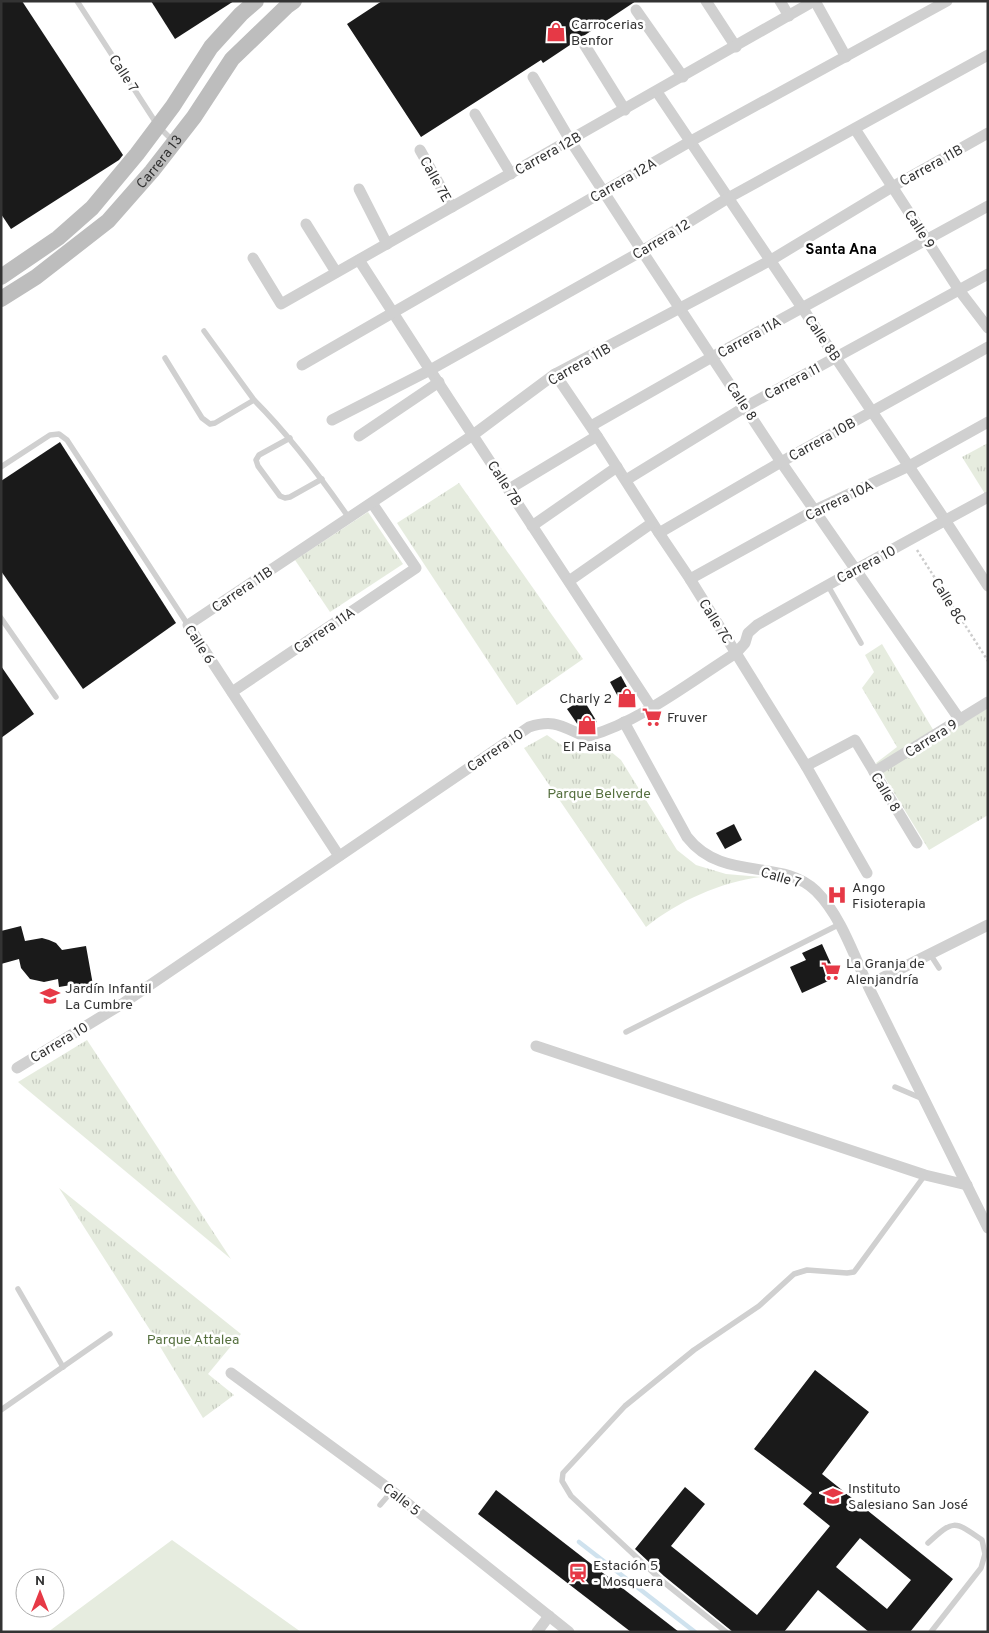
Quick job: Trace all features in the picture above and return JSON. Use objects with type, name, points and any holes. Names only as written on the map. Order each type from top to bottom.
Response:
[{"type":"street","name":"Carrera 13","points":[[1,277],[58,238],[92,208],[137,154],[173,106],[212,47],[240,14],[256,1]]},
{"type":"street","name":"Carrera 13","points":[[1,300],[36,278],[108,221],[175,142],[194,117],[232,59],[294,1]]},
{"type":"street","points":[[706,1],[736,47]]},
{"type":"street","points":[[780,1],[789,16]]},
{"type":"street","points":[[815,1],[846,57]]},
{"type":"street","name":"Carrera 12B","points":[[253,258],[281,304],[815,1]]},
{"type":"street","name":"Carrera 12A","points":[[302,364],[691,141],[947,1]]},
{"type":"street","points":[[636,10],[683,77]]},
{"type":"street","points":[[584,44],[625,110]]},
{"type":"street","name":"Carrera 12","points":[[332,420],[430,370],[642,251],[728,198],[988,55]]},
{"type":"street","name":"Calle 8","points":[[533,77],[570,140],[781,462],[960,720]]},
{"type":"street","name":"Calle 8B","points":[[657,92],[946,520],[988,586]]},
{"type":"street","points":[[475,114],[511,174]]},
{"type":"street","name":"Calle 9","points":[[855,128],[959,290],[988,328]]},
{"type":"street","name":"Carrera 11B","points":[[188,625],[473,435],[555,374],[771,260],[892,186],[988,133]]},
{"type":"street","name":"Calle 7E","points":[[420,150],[452,207]]},
{"type":"street","points":[[359,189],[387,244]]},
{"type":"street","name":"Carrera 11A","points":[[591,426],[712,357],[988,206]]},
{"type":"street","points":[[306,224],[336,272]]},
{"type":"street","name":"Calle 7B","points":[[359,260],[651,707]]},
{"type":"street","name":"Carrera 11","points":[[626,480],[745,406],[988,274]]},
{"type":"street","name":"Carrera 10B","points":[[659,534],[781,462],[988,347]]},
{"type":"street","name":"Calle 7C","points":[[555,374],[598,436],[659,534],[690,579],[806,766],[867,873]]},
{"type":"street","points":[[359,436],[439,382]]},
{"type":"street","name":"Carrera 10A","points":[[690,579],[815,510],[909,466],[988,422]]},
{"type":"street","points":[[508,489],[598,436]]},
{"type":"street","points":[[532,526],[618,467]]},
{"type":"street","name":"Carrera 10","points":[[17,1068],[122,1004],[528,726],[543,722],[555,723],[584,736],[589,736],[624,722],[736,653],[745,643],[748,633],[757,625],[827,584],[988,497]]},
{"type":"street","name":"Carrera 11A","points":[[232,692],[416,568],[372,503]]},
{"type":"street","points":[[569,581],[652,523]]},
{"type":"street","name":"Calle 6","points":[[188,625],[338,856]]},
{"type":"street","name":"Carrera 9","points":[[874,772],[988,702]]},
{"type":"street","name":"Calle 7","points":[[624,722],[692,844],[703,853],[727,864],[779,873],[807,884],[824,900],[840,924],[868,985],[988,1228]]},
{"type":"street","name":"Calle 8","points":[[806,766],[855,740],[917,843]]},
{"type":"street","points":[[868,985],[988,925]]},
{"type":"street","points":[[536,1046],[924,1175],[967,1185]]},
{"type":"street","name":"Calle 5","points":[[231,1373],[392,1491],[569,1632]]},
{"type":"street","points":[[537,1632],[549,1616]]},
{"type":"lane","name":"Calle 7","points":[[77,1],[158,126],[175,142]]},
{"type":"lane","points":[[204,331],[254,400],[290,438],[349,518]]},
{"type":"lane","points":[[165,358],[202,418],[210,424],[215,423],[254,400]]},
{"type":"lane","name":"Calle 6","points":[[1,467],[50,435],[59,434],[67,440],[188,625]]},
{"type":"lane","points":[[290,438],[259,456],[256,460],[280,496],[290,497],[322,479]]},
{"type":"lane","points":[[827,584],[861,642]]},
{"type":"lane","points":[[1,618],[56,698]]},
{"type":"lane","points":[[626,1032],[840,924]]},
{"type":"lane","points":[[930,954],[939,968]]},
{"type":"lane","points":[[895,1087],[924,1099]]},
{"type":"lane","points":[[726,1632],[661,1580],[571,1496],[562,1481],[562,1472],[625,1406],[694,1350],[759,1306],[794,1274],[807,1270],[846,1274],[854,1272],[924,1175]]},
{"type":"lane","points":[[18,1290],[63,1367]]},
{"type":"lane","points":[[1,1410],[110,1334]]},
{"type":"lane","points":[[380,1504],[392,1491]]},
{"type":"lane","points":[[928,1543],[945,1527],[953,1524],[964,1527],[982,1540],[985,1554],[981,1568],[931,1632]]},
{"type":"path","name":"Calle 8C","points":[[911,540],[988,661]]},
{"type":"green space","points":[[988,443],[988,497],[987,497],[962,457]]},
{"type":"green space","points":[[459,483],[583,659],[517,705],[397,523]]},
{"type":"green space","points":[[368,512],[403,564],[330,612],[295,560]]},
{"type":"green space","points":[[882,644],[938,738],[988,708],[988,815],[929,850],[876,763],[897,747],[862,688],[874,672],[865,655]]},
{"type":"green space","name":"Parque Belverde","points":[[547,735],[570,750],[583,753],[610,751],[621,760],[677,850],[696,865],[726,874],[761,877],[731,883],[700,894],[672,909],[646,927],[524,748]]},
{"type":"green space","points":[[87,1040],[231,1259],[18,1082]]},
{"type":"green space","name":"Parque Attalea","points":[[59,1188],[241,1334],[208,1374],[234,1395],[203,1418],[150,1330]]},
{"type":"green space","points":[[172,1540],[301,1632],[48,1632]]},
{"type":"building","points":[[1,1],[22,1],[123,155],[119,160],[11,229],[1,214]]},
{"type":"building","points":[[151,1],[234,1],[175,39]]},
{"type":"building","points":[[382,1],[636,1],[543,63],[541,60],[421,137],[347,24]]},
{"type":"building","points":[[60,442],[176,623],[83,689],[1,571],[1,481]]},
{"type":"building","points":[[1,666],[34,714],[1,738]]},
{"type":"building","points":[[621,676],[633,698],[622,704],[610,682]]},
{"type":"building","points":[[583,699],[597,722],[586,728],[578,725],[567,709]]},
{"type":"building","points":[[734,824],[742,840],[725,849],[716,833]]},
{"type":"building","points":[[21,926],[25,941],[42,938],[56,943],[62,950],[86,946],[93,985],[72,988],[71,985],[59,987],[58,979],[44,982],[30,979],[21,968],[19,959],[1,964],[1,931]]},
{"type":"building","points":[[822,944],[837,977],[802,993],[790,967],[806,960],[802,953]]},
{"type":"building","points":[[815,1370],[869,1412],[822,1474],[953,1579],[910,1632],[869,1632],[818,1590],[784,1632],[733,1632],[664,1576],[635,1549],[685,1487],[705,1504],[671,1546],[757,1615],[830,1526],[803,1504],[812,1493],[754,1449]],"holes":[[[860,1538],[911,1580],[887,1609],[836,1567]]]},
{"type":"building","name":"Estación 5 - Mosquera","points":[[496,1490],[679,1632],[631,1632],[478,1514]]},
{"type":"waterway","points":[[579,1542],[695,1632]]},
{"type":"place","name":"Carrocerias Benfor","points":[[556,32]]},
{"type":"place","name":"Charly 2","points":[[627,698]]},
{"type":"place","name":"Fruver","points":[[652,717]]},
{"type":"place","name":"El Paisa","points":[[587,725]]},
{"type":"place","name":"Ango Fisioterapia","points":[[837,895]]},
{"type":"place","name":"La Granja de Alenjandría","points":[[831,971]]},
{"type":"place","name":"Jardín Infantil La Cumbre","points":[[50,996]]},
{"type":"place","name":"Instituto Salesiano San José","points":[[833,1496]]},
{"type":"place","name":"Estación 5 - Mosquera","points":[[578,1573]]},
{"type":"district","name":"Santa Ana","points":[[841,249]]}]
